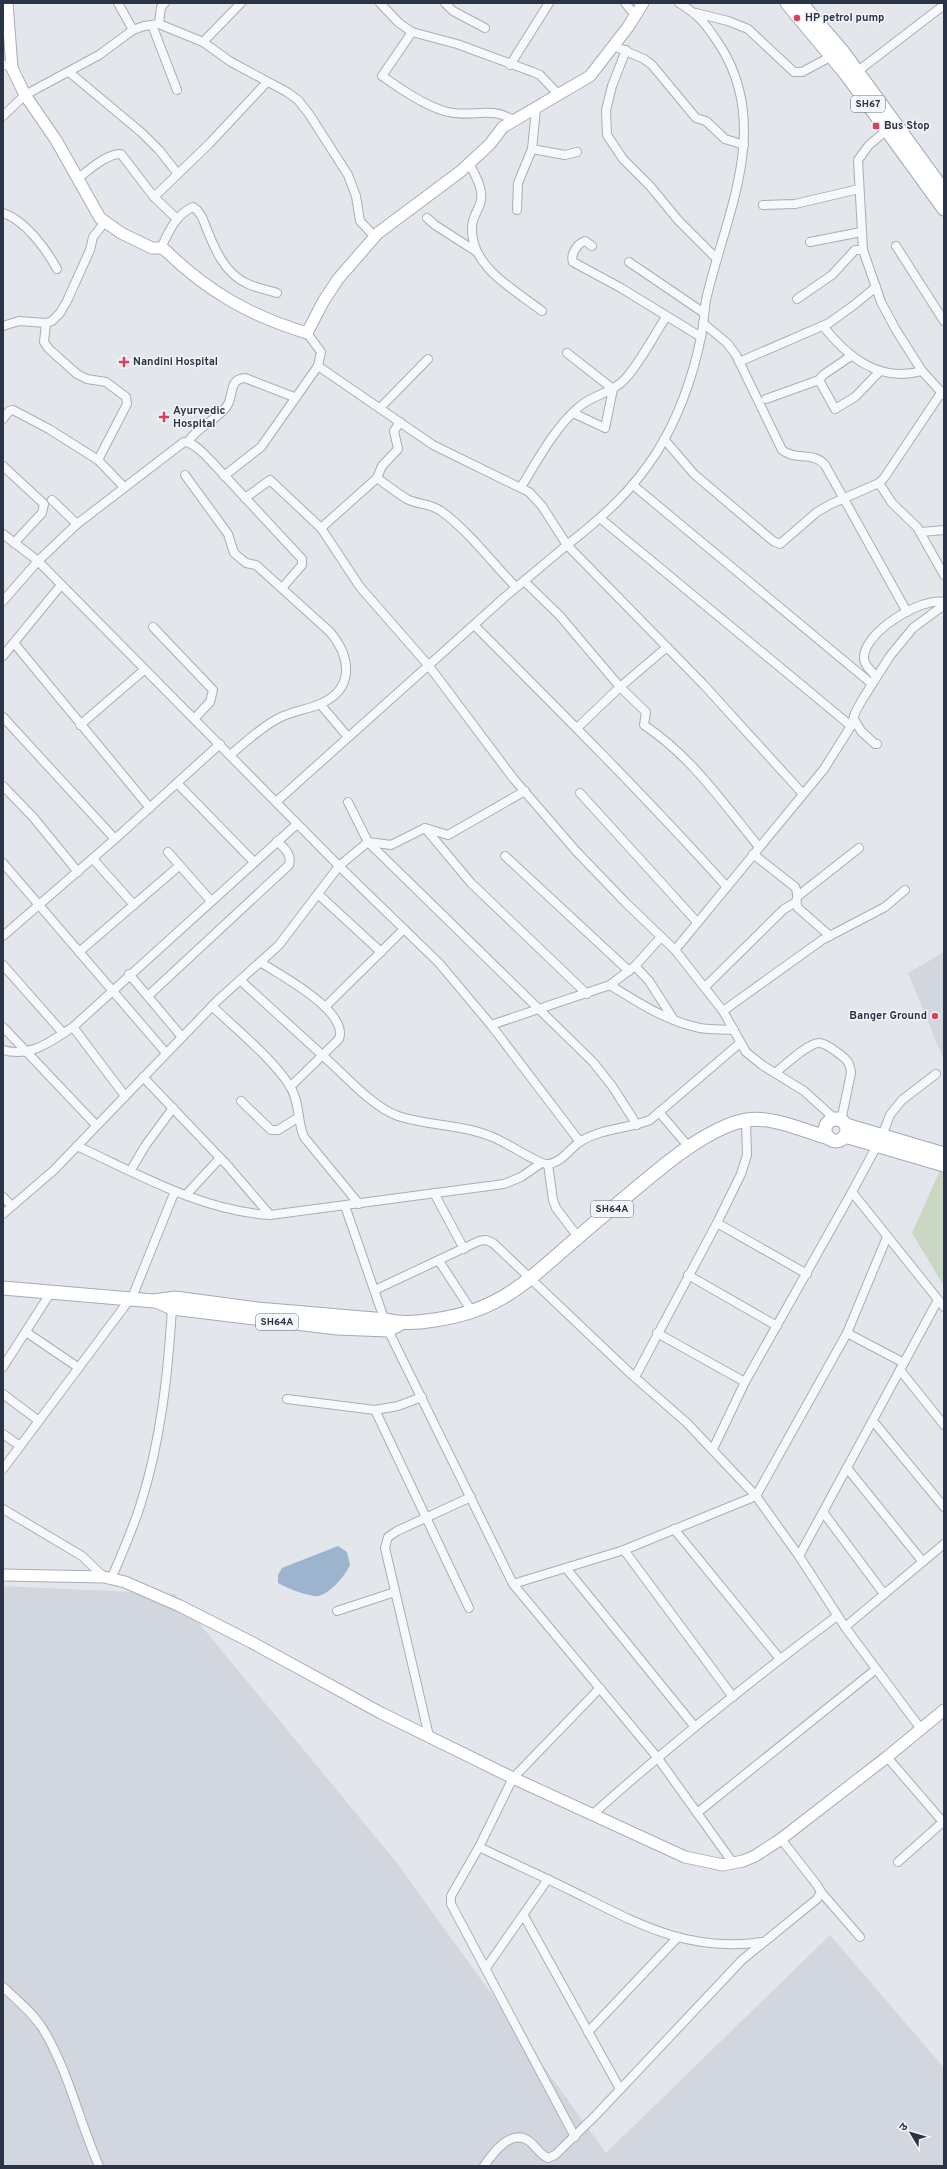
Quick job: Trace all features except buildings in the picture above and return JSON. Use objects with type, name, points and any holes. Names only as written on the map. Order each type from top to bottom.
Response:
[{"type":"main road","name":"SH67","points":[[786,3],[832,56],[944,209]]},
{"type":"main road","name":"SH67","points":[[801,3],[858,71],[943,187]]},
{"type":"main road","name":"SH64A","points":[[154,1300],[172,1308],[280,1322],[391,1325],[452,1318],[473,1313],[503,1299],[530,1279],[578,1237],[688,1146],[705,1136],[746,1120],[768,1119],[829,1138],[834,1141],[840,1140],[842,1125],[879,1141],[944,1165]]},
{"type":"main road","points":[[829,1138],[826,1133],[826,1127],[830,1122],[842,1125]]},
{"type":"main road","name":"SH64A","points":[[879,1141],[944,1154]]},
{"type":"main road","name":"SH64A","points":[[3,1288],[154,1300],[175,1298],[391,1325]]},
{"type":"street","points":[[7,3],[8,66],[25,95],[56,140],[100,218],[121,233],[152,248],[160,248],[206,286],[232,302],[277,324],[307,332],[321,352],[318,366],[294,397],[261,447],[224,476]]},
{"type":"street","points":[[118,3],[133,30]]},
{"type":"street","points":[[165,3],[161,7],[155,25],[177,90]]},
{"type":"street","points":[[203,42],[241,3]]},
{"type":"street","points":[[380,3],[399,22],[412,32],[456,44],[540,75],[558,94]]},
{"type":"street","points":[[445,3],[485,28]]},
{"type":"street","points":[[510,65],[549,3]]},
{"type":"street","points":[[625,3],[635,15]]},
{"type":"street","points":[[307,332],[323,302],[338,279],[375,238],[397,218],[420,203],[470,163],[490,144],[503,127],[590,76],[614,46],[642,3]]},
{"type":"street","points":[[679,3],[695,12],[728,21],[748,29],[794,72],[802,72],[832,56]]},
{"type":"street","points":[[858,71],[944,5]]},
{"type":"street","points":[[276,802],[516,587],[601,519],[633,485],[664,439],[688,383],[701,337],[704,313],[717,259],[740,176],[744,145],[743,103],[738,82],[728,58],[711,30],[695,12]]},
{"type":"street","points":[[3,116],[25,95],[99,55],[133,30],[155,25],[203,42],[231,62],[287,92],[309,114],[348,175],[356,196],[360,221],[375,238]]},
{"type":"street","points":[[412,32],[382,76],[413,96],[444,111],[471,114],[495,112],[505,114],[513,120]]},
{"type":"street","points":[[614,46],[626,50],[652,65],[696,118],[706,121],[725,139],[744,145]]},
{"type":"street","points":[[626,50],[612,86],[606,110],[607,135],[623,159],[650,186],[678,220],[717,259]]},
{"type":"street","points":[[69,72],[142,133],[159,150],[178,174]]},
{"type":"street","points":[[154,197],[209,144],[267,82]]},
{"type":"street","points":[[517,210],[518,183],[532,149],[536,109]]},
{"type":"street","points":[[664,439],[694,474],[777,544],[785,542],[803,523],[817,512],[879,483],[891,469],[943,394],[922,371],[896,330],[876,287],[863,250],[858,165],[860,157],[869,144],[887,130]]},
{"type":"street","points":[[532,149],[565,155],[576,152]]},
{"type":"street","points":[[77,179],[109,157],[115,154],[121,154],[154,197],[177,219]]},
{"type":"street","points":[[470,163],[482,198],[472,226],[473,244],[476,252]]},
{"type":"street","points":[[763,205],[795,204],[859,189]]},
{"type":"street","points":[[160,248],[177,219],[192,207],[197,210],[216,250],[236,278],[248,284],[277,293]]},
{"type":"street","points":[[3,213],[11,217],[34,236],[46,250],[57,269]]},
{"type":"street","points":[[427,218],[476,252],[497,276],[542,311]]},
{"type":"street","points":[[3,326],[19,321],[46,323],[60,313],[90,250],[93,238],[105,222]]},
{"type":"street","points":[[810,242],[861,232]]},
{"type":"street","points":[[592,246],[585,241],[580,244],[572,255],[573,262],[621,288],[666,317],[701,337]]},
{"type":"street","points":[[896,246],[944,321]]},
{"type":"street","points":[[797,299],[832,274],[855,250],[863,250]]},
{"type":"street","points":[[629,262],[704,313]]},
{"type":"street","points":[[739,362],[823,326],[854,305],[876,287]]},
{"type":"street","points":[[521,487],[552,438],[573,413],[589,401],[613,389],[626,379],[666,317]]},
{"type":"street","points":[[46,323],[44,342],[49,349],[78,374],[87,379],[106,382],[126,397],[126,404],[98,460]]},
{"type":"street","points":[[703,323],[727,343],[739,362],[782,450],[789,455],[821,459],[845,498],[907,612]]},
{"type":"street","points":[[823,326],[837,344],[851,356],[880,371],[900,375],[922,371]]},
{"type":"street","points":[[567,352],[613,389]]},
{"type":"street","points":[[851,356],[823,375],[820,380],[820,385],[835,408],[856,397],[880,371]]},
{"type":"street","points":[[380,408],[428,359]]},
{"type":"street","points":[[318,366],[438,448],[521,487],[536,499],[567,545],[667,647],[803,794]]},
{"type":"street","points":[[3,600],[38,561],[77,524],[180,444],[188,442],[196,431],[222,412],[228,404],[234,382],[238,378],[245,378],[294,397]]},
{"type":"street","points":[[766,399],[820,380]]},
{"type":"street","points":[[573,413],[605,428],[613,389]]},
{"type":"street","points":[[3,418],[9,411],[13,410],[18,412],[98,460],[124,487]]},
{"type":"street","points":[[321,528],[377,478],[382,466],[398,449],[394,432],[400,422]]},
{"type":"street","points":[[188,442],[206,456],[304,562],[282,588]]},
{"type":"street","points":[[3,466],[44,504],[42,513],[14,543]]},
{"type":"street","points":[[185,475],[228,534],[234,553],[246,563],[256,565],[330,632],[340,644],[345,656],[346,671],[342,685],[332,696],[320,704],[286,715],[271,722],[230,755]]},
{"type":"street","points":[[377,478],[407,499],[431,504],[449,517],[468,534],[490,561],[516,587]]},
{"type":"street","points":[[245,498],[270,480],[321,528],[360,587],[429,666],[525,791],[576,851],[626,903],[675,950],[723,1011],[746,1052],[804,1091],[842,1125]]},
{"type":"street","points":[[879,483],[892,503],[914,522],[944,575]]},
{"type":"street","points":[[633,485],[874,680]]},
{"type":"street","points":[[52,500],[77,524]]},
{"type":"street","points":[[601,519],[853,722],[875,744],[877,744]]},
{"type":"street","points":[[921,532],[944,530]]},
{"type":"street","points":[[3,534],[38,561],[144,670],[220,744],[297,824],[439,963],[491,1025],[580,1142]]},
{"type":"street","points":[[524,581],[560,616],[620,686],[646,712],[644,725],[665,739],[684,756],[759,847]]},
{"type":"street","points":[[3,656],[61,585]]},
{"type":"street","points":[[874,680],[865,665],[864,653],[877,633],[886,625],[907,612],[932,602],[944,604]]},
{"type":"street","points":[[675,950],[824,768],[853,722],[855,712],[874,680],[913,628],[944,604]]},
{"type":"street","points":[[474,625],[655,807],[727,887]]},
{"type":"street","points":[[153,627],[213,690],[210,702],[194,719]]},
{"type":"street","points":[[14,643],[80,725],[150,808]]},
{"type":"street","points":[[577,728],[620,686],[667,647]]},
{"type":"street","points":[[80,725],[144,670]]},
{"type":"street","points":[[320,704],[348,737]]},
{"type":"street","points":[[3,717],[115,840]]},
{"type":"street","points":[[3,936],[115,840],[220,744]]},
{"type":"street","points":[[177,783],[254,862]]},
{"type":"street","points":[[3,786],[33,817],[78,872]]},
{"type":"street","points":[[3,1214],[54,1170],[212,1006],[279,945],[339,866],[368,842],[391,845],[425,828],[448,835],[525,791]]},
{"type":"street","points":[[580,793],[697,922]]},
{"type":"street","points":[[348,802],[368,842],[593,1062],[612,1086],[637,1125]]},
{"type":"street","points":[[3,1050],[26,1052],[44,1046],[73,1027],[129,974],[297,824]]},
{"type":"street","points":[[425,828],[471,882],[587,994]]},
{"type":"street","points":[[148,996],[289,865],[290,858],[288,852],[277,841]]},
{"type":"street","points":[[705,987],[784,910],[859,848]]},
{"type":"street","points":[[168,852],[211,901]]},
{"type":"street","points":[[753,854],[790,882],[797,891],[798,908],[830,936]]},
{"type":"street","points":[[505,856],[632,968],[649,981],[675,1021]]},
{"type":"street","points":[[93,859],[134,905]]},
{"type":"street","points":[[3,863],[111,991],[166,1053]]},
{"type":"street","points":[[79,952],[179,866]]},
{"type":"street","points":[[723,1011],[797,957],[830,936],[885,907],[905,890]]},
{"type":"street","points":[[318,894],[381,952]]},
{"type":"street","points":[[325,1007],[404,929]]},
{"type":"street","points":[[491,1025],[539,1008],[587,994],[610,985],[632,968],[661,937]]},
{"type":"street","points":[[260,962],[305,991],[325,1007],[338,1023],[342,1032],[339,1039],[290,1087]]},
{"type":"street","points":[[3,965],[64,1033]]},
{"type":"street","points":[[129,974],[182,1037]]},
{"type":"street","points":[[240,980],[361,1092],[398,1116],[459,1127],[490,1135],[544,1164],[554,1204],[578,1237]]},
{"type":"street","points":[[610,985],[649,1009],[675,1021],[701,1028],[734,1030]]},
{"type":"street","points":[[212,1006],[267,1059],[290,1087],[296,1101],[298,1116],[304,1137],[359,1204]]},
{"type":"street","points":[[3,1027],[96,1125]]},
{"type":"street","points":[[73,1027],[125,1096]]},
{"type":"street","points":[[77,1146],[175,1191],[249,1214],[270,1215],[504,1184],[521,1177],[544,1164],[565,1156],[580,1142],[606,1130],[637,1125],[650,1120],[740,1043]]},
{"type":"street","points":[[776,1073],[811,1046],[818,1043],[826,1044],[846,1058],[851,1065],[851,1073],[842,1125]]},
{"type":"street","points":[[713,1449],[745,1382],[852,1192],[879,1141],[890,1114],[902,1100],[936,1074]]},
{"type":"street","points":[[143,1077],[220,1158],[270,1215]]},
{"type":"street","points":[[241,1100],[265,1126],[271,1130],[278,1130],[298,1116]]},
{"type":"street","points":[[131,1170],[145,1146],[173,1108]]},
{"type":"street","points":[[659,1112],[688,1146]]},
{"type":"street","points":[[635,1377],[717,1223],[741,1174],[747,1155],[746,1120]]},
{"type":"street","points":[[186,1195],[220,1158]]},
{"type":"street","points":[[3,1469],[133,1295],[175,1191]]},
{"type":"street","points":[[852,1192],[944,1307]]},
{"type":"street","points":[[434,1193],[464,1249]]},
{"type":"street","points":[[3,1197],[12,1206]]},
{"type":"street","points":[[345,1206],[375,1290],[422,1397],[513,1584],[657,1757],[733,1863]]},
{"type":"street","points":[[717,1223],[807,1274]]},
{"type":"street","points":[[513,1584],[624,1550],[756,1496],[848,1333],[888,1237]]},
{"type":"street","points":[[375,1290],[479,1241],[486,1240],[493,1243],[713,1449],[756,1496],[799,1556],[837,1616],[875,1670],[921,1728]]},
{"type":"street","points":[[439,1261],[473,1313]]},
{"type":"street","points":[[688,1276],[777,1326]]},
{"type":"street","points":[[3,1367],[51,1292]]},
{"type":"street","points":[[799,1556],[938,1300]]},
{"type":"street","points":[[107,1578],[142,1502],[156,1443],[169,1356],[172,1308]]},
{"type":"street","points":[[26,1332],[78,1368]]},
{"type":"street","points":[[658,1333],[745,1382]]},
{"type":"street","points":[[848,1333],[902,1367],[944,1425]]},
{"type":"street","points":[[3,1394],[39,1421]]},
{"type":"street","points":[[287,1400],[375,1410],[398,1406],[422,1397]]},
{"type":"street","points":[[375,1410],[469,1608]]},
{"type":"street","points":[[873,1421],[944,1507]]},
{"type":"street","points":[[3,1434],[20,1446]]},
{"type":"street","points":[[847,1468],[923,1562]]},
{"type":"street","points":[[429,1736],[384,1548],[388,1537],[471,1497]]},
{"type":"street","points":[[3,1509],[82,1556],[107,1578]]},
{"type":"street","points":[[823,1512],[884,1594]]},
{"type":"street","points":[[674,1529],[780,1658]]},
{"type":"street","points":[[845,1627],[944,1544]]},
{"type":"street","points":[[624,1550],[733,1697]]},
{"type":"street","points":[[566,1568],[695,1727]]},
{"type":"street","points":[[3,1575],[107,1578],[125,1582],[180,1606],[251,1642],[381,1713],[513,1778],[685,1857],[712,1864],[723,1865],[755,1856],[781,1839],[888,1757],[944,1710]]},
{"type":"street","points":[[337,1611],[395,1592]]},
{"type":"street","points":[[593,1814],[657,1757],[780,1658],[837,1616]]},
{"type":"street","points":[[697,1813],[875,1670]]},
{"type":"street","points":[[575,2137],[451,1904],[451,1896],[479,1848],[513,1778],[600,1688]]},
{"type":"street","points":[[888,1757],[943,1821],[898,1862]]},
{"type":"street","points":[[781,1839],[821,1892],[860,1937]]},
{"type":"street","points":[[479,1848],[648,1929],[678,1937],[736,1946],[763,1942]]},
{"type":"street","points":[[486,1968],[548,1880]]},
{"type":"street","points":[[484,2166],[502,2144],[512,2139],[522,2138],[529,2141],[542,2156],[548,2158],[554,2155],[575,2137],[742,1960],[817,1899],[821,1892]]},
{"type":"street","points":[[524,1916],[620,2089]]},
{"type":"street","points":[[588,2032],[678,1937]]},
{"type":"street","points":[[3,1987],[24,2006],[43,2029],[66,2076],[99,2166]]},
{"type":"shaded area","name":"Banger Ground","points":[[944,952],[944,1060],[908,973]]},
{"type":"shaded area","points":[[3,1586],[175,1594],[397,1863],[606,2153],[830,1935],[944,2068],[944,2166],[3,2166]]},
{"type":"green space","points":[[942,1166],[944,1167],[944,1286],[912,1233]]},
{"type":"water","points":[[338,1546],[347,1552],[350,1565],[340,1580],[324,1594],[319,1596],[309,1595],[278,1583],[278,1575],[282,1568]]},
{"type":"place","name":"HP petrol pump","points":[[797,18]]},
{"type":"place","name":"Bus Stop","points":[[876,126]]},
{"type":"place","name":"Nandini Hospital","points":[[124,362]]},
{"type":"place","name":"Ayurvedic Hospital","points":[[164,417]]},
{"type":"place","name":"Banger Ground","points":[[935,1016]]}]
